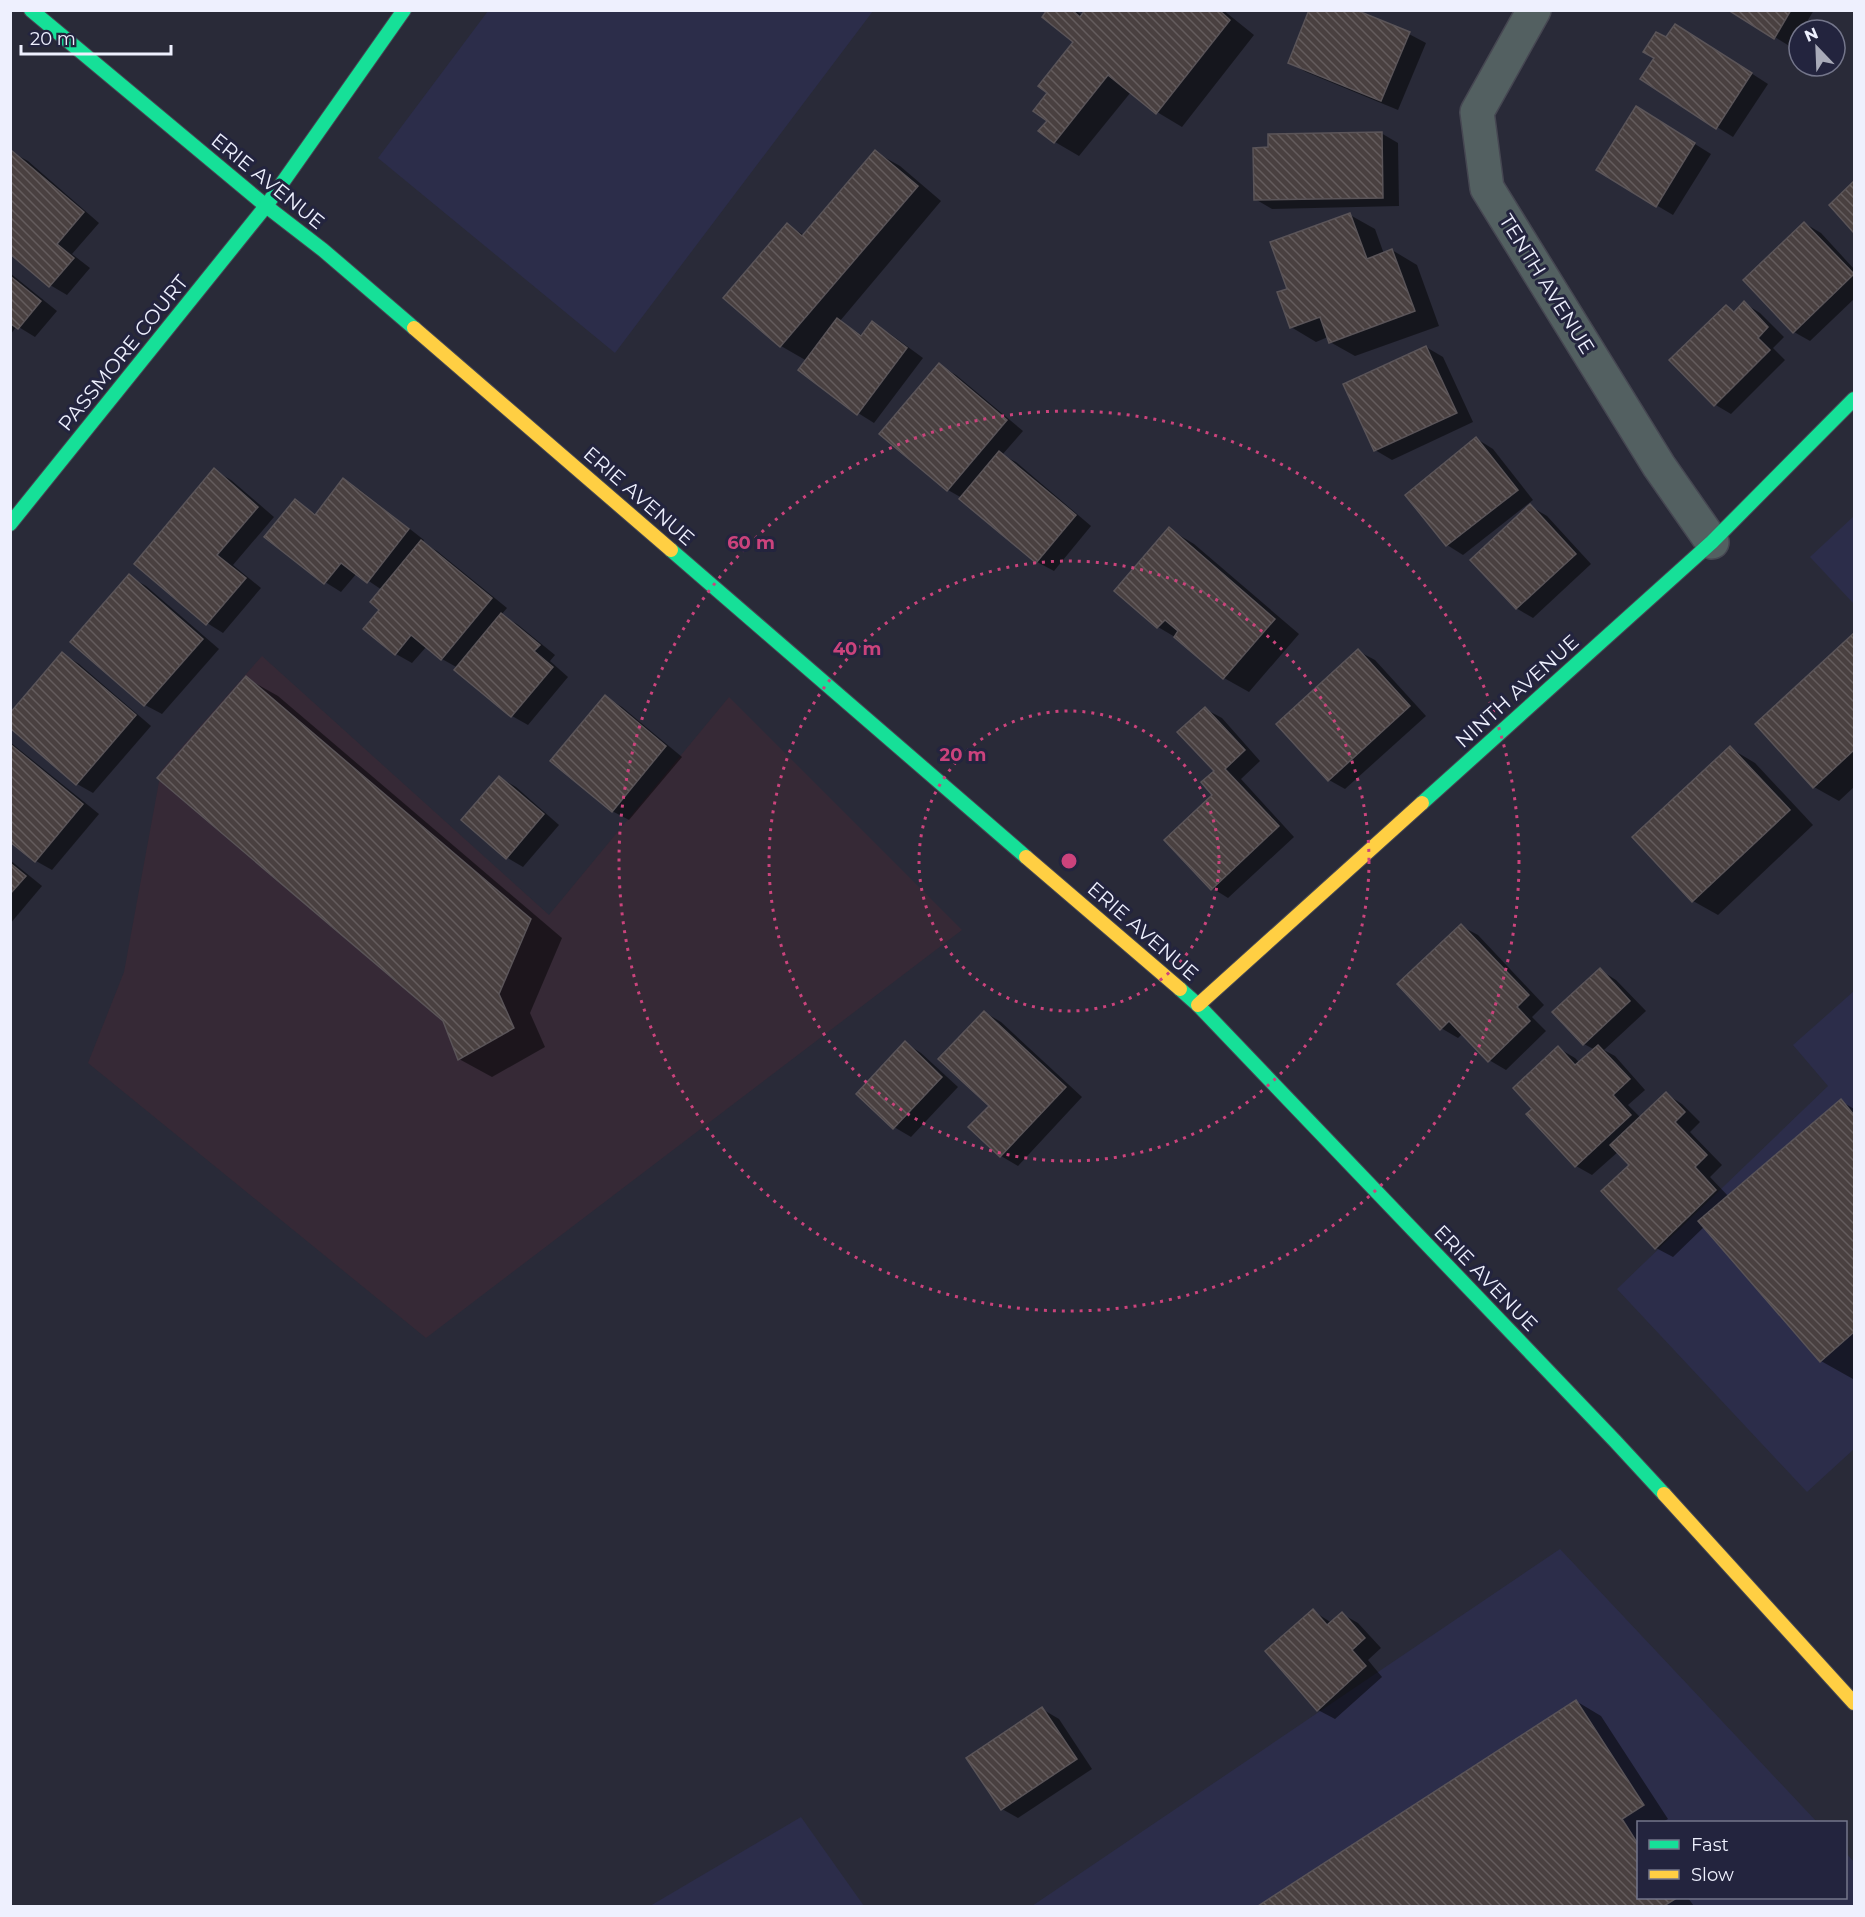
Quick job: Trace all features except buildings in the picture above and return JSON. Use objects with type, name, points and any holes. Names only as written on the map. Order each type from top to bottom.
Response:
[{"type":"main road","name":"ERIE AVENUE","points":[[31,10],[266,206],[323,250],[1198,1005],[1614,1441],[1854,1703]]},
{"type":"main road","name":"PASSMORE COURT","points":[[10,524],[266,206],[404,10]]},
{"type":"main road","name":"NINTH AVENUE","points":[[1198,1005],[1712,542],[1854,399]]},
{"type":"street","name":"TENTH AVENUE","points":[[1534,10],[1477,112],[1487,188],[1659,466],[1712,542]]},
{"type":"shaded area","points":[[488,11],[873,11],[615,353],[378,158]]},
{"type":"shaded area","points":[[1854,516],[1854,604],[1810,557]]},
{"type":"shaded area","points":[[262,656],[549,915],[729,697],[962,930],[426,1338],[88,1063],[124,972],[161,771]]},
{"type":"shaded area","points":[[1854,991],[1854,1449],[1807,1492],[1617,1289],[1828,1086],[1793,1045]]},
{"type":"shaded area","points":[[1560,1549],[1816,1821],[1637,1821],[1637,1899],[1847,1899],[1847,1854],[1854,1862],[1854,1906],[1032,1906]]},
{"type":"shaded area","points":[[801,1817],[864,1906],[650,1906]]},
{"type":"traffic: fast","points":[[31,10],[266,206],[323,250],[414,328]]},
{"type":"traffic: fast","points":[[10,524],[266,206],[404,10]]},
{"type":"traffic: fast","points":[[1422,803],[1712,542],[1854,399]]},
{"type":"traffic: fast","points":[[671,550],[1026,857]]},
{"type":"traffic: fast","points":[[1180,989],[1198,1005],[1664,1494]]},
{"type":"traffic: slow","points":[[414,328],[671,550]]},
{"type":"traffic: slow","points":[[1198,1005],[1422,803]]},
{"type":"traffic: slow","points":[[1026,857],[1180,989]]},
{"type":"traffic: slow","points":[[1664,1494],[1854,1703]]}]
